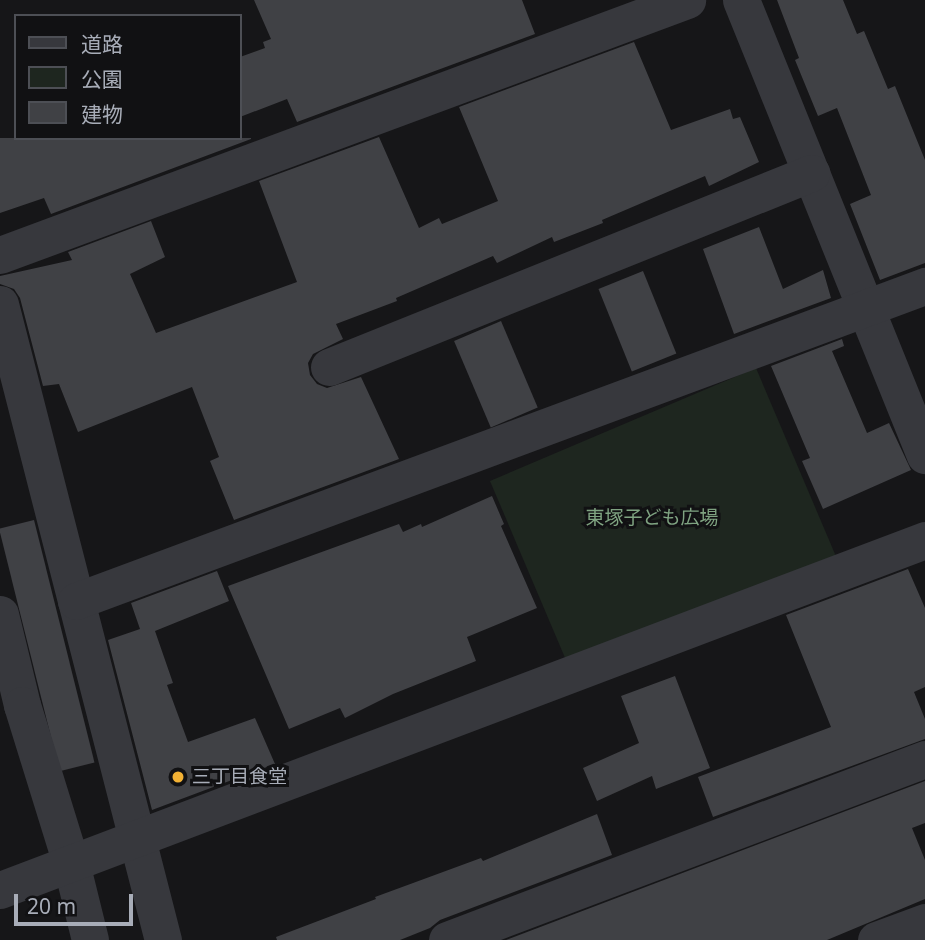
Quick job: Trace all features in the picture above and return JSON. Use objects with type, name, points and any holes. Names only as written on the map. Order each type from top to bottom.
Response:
[{"type":"street","points":[[0,255],[687,0]]},
{"type":"street","points":[[741,0],[925,455]]},
{"type":"street","points":[[329,367],[811,173]]},
{"type":"street","points":[[76,601],[925,286]]},
{"type":"street","points":[[0,304],[163,940]]},
{"type":"street","points":[[0,890],[925,540]]},
{"type":"street","points":[[0,614],[11,718],[71,863],[90,940]]},
{"type":"street","points":[[447,940],[925,759]]},
{"type":"street","points":[[876,940],[925,922]]},
{"type":"green space","name":"東塚子ども広場","points":[[756,368],[837,559],[571,671],[490,481]]},
{"type":"building","points":[[254,0],[522,0],[535,34],[297,122],[287,99],[242,116],[242,56],[265,48],[263,42],[271,39]]},
{"type":"building","points":[[777,0],[843,0],[857,34],[864,31],[888,89],[895,86],[925,160],[925,263],[880,280],[850,204],[871,195],[837,108],[818,116],[795,60],[799,58]]},
{"type":"building","points":[[634,42],[671,130],[730,109],[733,119],[740,117],[759,162],[709,186],[705,176],[602,220],[603,223],[554,242],[552,237],[497,263],[493,256],[396,298],[397,301],[336,324],[343,339],[313,354],[308,363],[310,375],[317,384],[327,388],[361,377],[399,459],[234,520],[210,461],[219,457],[192,387],[78,432],[59,384],[43,386],[20,298],[14,289],[0,284],[0,276],[72,260],[68,252],[151,221],[165,257],[130,274],[156,333],[297,282],[259,181],[379,137],[419,228],[439,218],[442,224],[498,201],[459,107]]},
{"type":"building","points":[[0,138],[251,138],[51,214],[44,198],[0,213]]},
{"type":"building","points":[[759,227],[783,289],[823,270],[831,298],[734,334],[703,249]]},
{"type":"building","points":[[643,271],[676,354],[632,372],[598,289]]},
{"type":"building","points":[[501,321],[538,408],[491,427],[454,341]]},
{"type":"building","points":[[842,339],[844,346],[832,351],[867,433],[889,423],[911,470],[823,509],[802,461],[810,458],[771,366]]},
{"type":"building","points":[[492,496],[504,524],[501,526],[537,608],[467,637],[476,661],[393,694],[345,718],[340,708],[289,729],[228,586],[399,524],[403,532],[421,524],[422,527]]},
{"type":"building","points":[[34,520],[94,763],[60,771],[0,532],[0,528]]},
{"type":"building","points":[[908,569],[925,608],[925,687],[914,692],[925,719],[925,739],[713,817],[698,777],[831,727],[786,615]]},
{"type":"building","points":[[217,571],[229,601],[155,631],[173,683],[167,685],[188,742],[255,718],[275,764],[152,810],[108,640],[140,629],[131,603]]},
{"type":"building","points":[[675,676],[710,768],[656,789],[652,776],[597,801],[583,768],[639,743],[621,696]]},
{"type":"building","points":[[925,781],[925,823],[912,828],[925,860],[925,899],[827,940],[506,940]]},
{"type":"building","points":[[597,814],[612,855],[440,920],[430,928],[400,940],[277,940],[276,937],[376,899],[375,897],[481,858],[483,861]]},
{"type":"place","name":"三丁目食堂","points":[[178,777]]}]
